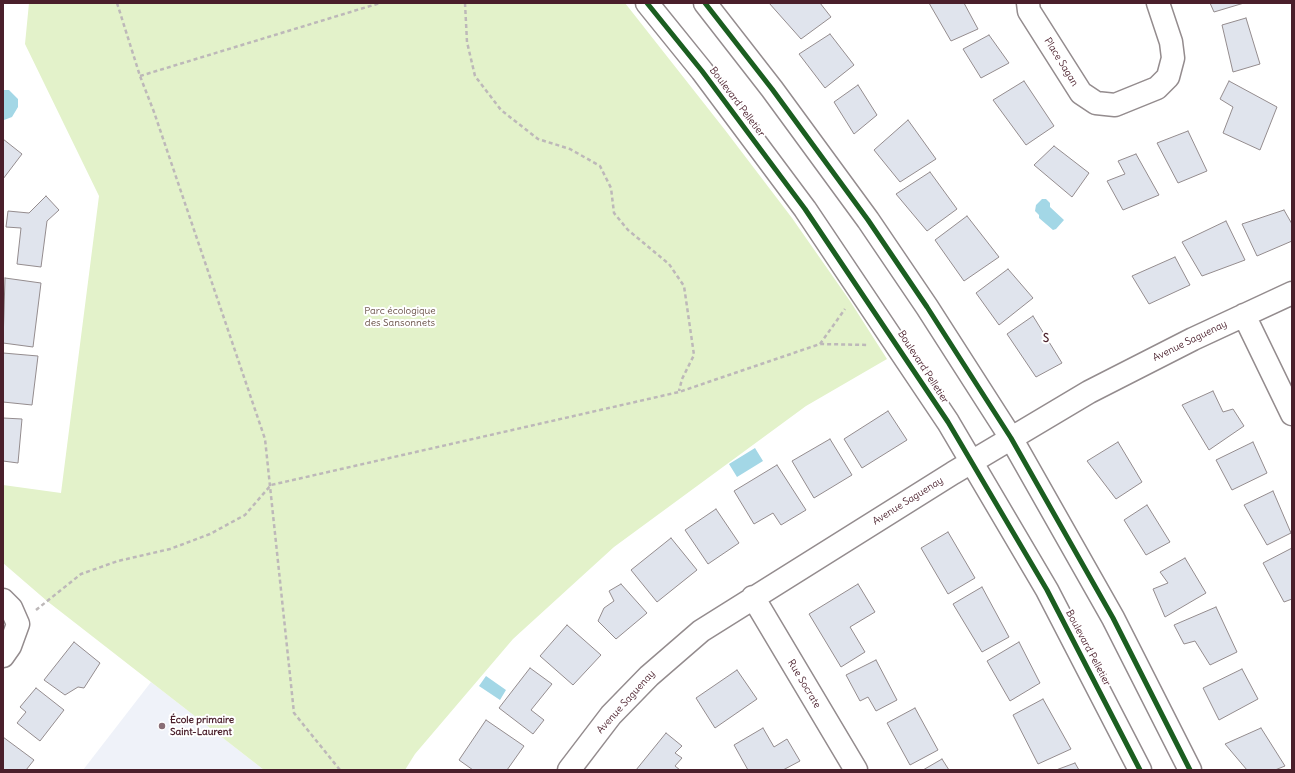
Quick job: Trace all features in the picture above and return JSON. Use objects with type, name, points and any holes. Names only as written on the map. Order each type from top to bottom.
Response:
[{"type":"street","name":"Boulevard Pelletier","points":[[647,3],[702,71],[805,209],[894,338],[972,462],[1051,597],[1140,770]]},
{"type":"street","points":[[705,3],[780,100],[868,220],[927,307],[1011,438],[1113,618],[1190,770]]},
{"type":"street","name":"Place Sagan","points":[[1028,3],[1029,11],[1080,93],[1096,103],[1114,105],[1157,88],[1168,77],[1173,58],[1171,42],[1158,3]]},
{"type":"street","name":"Avenue Saguenay","points":[[569,770],[612,715],[648,676],[701,631],[753,597],[972,462],[1089,392],[1244,315],[1292,293]]},
{"type":"street","points":[[1244,315],[1292,414]]},
{"type":"street","name":"Rue Socrate","points":[[753,597],[856,770]]},
{"type":"street","points":[[3,600],[11,608],[18,624],[10,646],[3,656]]},
{"type":"path","points":[[117,3],[140,76],[154,112],[265,439],[294,713],[340,770]]},
{"type":"path","points":[[140,76],[380,3]]},
{"type":"path","points":[[465,3],[467,42],[475,76],[501,110],[538,139],[570,149],[600,166],[611,188],[614,213],[628,230],[669,264],[684,286],[694,355],[682,379],[679,392]]},
{"type":"path","points":[[820,344],[847,307]]},
{"type":"path","points":[[18,624],[81,574],[118,561],[170,549],[210,534],[245,515],[271,485],[679,392],[820,344],[874,345]]},
{"type":"shaded area","name":"École primaire Saint-Laurent","points":[[151,682],[264,770],[83,770]]},
{"type":"green space","name":"Parc écologique des Sansonnets","points":[[29,3],[625,3],[792,218],[850,301],[887,359],[806,406],[614,547],[513,639],[415,754],[405,770],[264,770],[47,601],[3,563],[3,485],[61,493],[99,196],[25,44]]},
{"type":"water","points":[[3,90],[9,90],[18,99],[18,107],[12,117],[4,120]]},
{"type":"water","points":[[1042,199],[1046,199],[1050,203],[1050,207],[1064,220],[1056,229],[1053,230],[1039,218],[1039,215],[1035,211],[1036,205]]},
{"type":"water","points":[[755,448],[763,461],[737,477],[729,464]]},
{"type":"water","points":[[486,676],[506,690],[500,700],[479,686]]},
{"type":"building","points":[[769,3],[820,3],[831,17],[801,39]]},
{"type":"building","points":[[929,3],[964,3],[978,29],[951,41]]},
{"type":"building","points":[[1210,3],[1244,3],[1214,12]]},
{"type":"building","points":[[1246,18],[1260,64],[1233,72],[1222,25]]},
{"type":"building","points":[[830,34],[854,65],[825,88],[799,54]]},
{"type":"building","points":[[989,35],[1009,63],[981,78],[963,49]]},
{"type":"building","points":[[1024,81],[1054,126],[1026,145],[993,100]]},
{"type":"building","points":[[1229,81],[1277,107],[1260,150],[1223,133],[1233,107],[1220,99]]},
{"type":"building","points":[[858,85],[877,115],[854,134],[834,102]]},
{"type":"building","points":[[908,120],[936,159],[900,182],[874,150]]},
{"type":"building","points":[[1188,131],[1207,171],[1178,183],[1157,143]]},
{"type":"building","points":[[3,139],[22,154],[3,179]]},
{"type":"building","points":[[1054,146],[1089,173],[1072,197],[1034,165]]},
{"type":"building","points":[[1136,154],[1159,195],[1123,210],[1107,181],[1125,174],[1118,161]]},
{"type":"building","points":[[930,172],[957,209],[927,231],[896,194]]},
{"type":"building","points":[[46,196],[59,210],[47,221],[41,267],[17,264],[21,228],[6,227],[8,211],[29,213]]},
{"type":"building","points":[[1284,210],[1292,224],[1292,241],[1257,256],[1242,224]]},
{"type":"building","points":[[967,216],[999,257],[964,281],[935,240]]},
{"type":"building","points":[[1226,221],[1245,260],[1202,276],[1182,242]]},
{"type":"building","points":[[1175,257],[1190,285],[1149,304],[1132,276]]},
{"type":"building","points":[[1008,269],[1033,298],[999,325],[976,293]]},
{"type":"building","points":[[5,278],[41,283],[33,347],[3,343]]},
{"type":"building","points":[[1033,316],[1062,363],[1036,377],[1007,334]]},
{"type":"building","points":[[3,353],[38,356],[32,405],[3,402]]},
{"type":"building","points":[[1213,391],[1223,412],[1233,409],[1244,426],[1209,450],[1182,405]]},
{"type":"building","points":[[888,411],[907,440],[862,468],[844,439]]},
{"type":"building","points":[[3,418],[22,419],[18,463],[3,461]]},
{"type":"building","points":[[830,439],[852,475],[814,498],[792,461]]},
{"type":"building","points":[[1118,442],[1142,482],[1116,499],[1087,461]]},
{"type":"building","points":[[1253,442],[1267,473],[1232,490],[1216,460]]},
{"type":"building","points":[[777,465],[806,510],[781,525],[773,513],[754,524],[734,491]]},
{"type":"building","points":[[1273,491],[1291,533],[1267,545],[1244,505]]},
{"type":"building","points":[[1147,505],[1170,542],[1146,555],[1124,520]]},
{"type":"building","points":[[716,509],[739,543],[708,564],[685,530]]},
{"type":"building","points":[[948,532],[975,578],[948,594],[921,548]]},
{"type":"building","points":[[671,538],[697,570],[657,602],[631,570]]},
{"type":"building","points":[[1292,548],[1292,599],[1284,602],[1263,563]]},
{"type":"building","points":[[1185,558],[1206,593],[1165,617],[1153,589],[1168,583],[1160,572]]},
{"type":"building","points":[[621,584],[647,613],[616,639],[598,621],[604,608],[614,601],[609,591]]},
{"type":"building","points":[[858,584],[875,612],[850,627],[865,652],[841,667],[809,614]]},
{"type":"building","points":[[982,587],[1009,637],[982,652],[953,604]]},
{"type":"building","points":[[1216,607],[1237,652],[1210,665],[1195,641],[1184,644],[1174,625]]},
{"type":"building","points":[[567,625],[601,655],[573,685],[540,656]]},
{"type":"building","points":[[74,642],[100,663],[84,688],[78,687],[65,695],[44,680]]},
{"type":"building","points":[[1019,642],[1040,683],[1010,701],[987,661]]},
{"type":"building","points":[[876,660],[897,700],[876,711],[868,697],[860,701],[846,675]]},
{"type":"building","points":[[530,668],[552,684],[531,710],[544,720],[533,734],[499,708]]},
{"type":"building","points":[[1242,669],[1258,699],[1219,720],[1203,688]]},
{"type":"building","points":[[737,670],[757,699],[715,728],[696,698]]},
{"type":"building","points":[[36,688],[64,710],[40,741],[17,723],[26,712],[20,707]]},
{"type":"building","points":[[1043,699],[1071,749],[1038,764],[1013,715]]},
{"type":"building","points":[[915,708],[938,750],[910,765],[887,723]]},
{"type":"building","points":[[486,720],[524,746],[507,770],[473,770],[459,760]]},
{"type":"building","points":[[763,728],[774,747],[787,739],[800,761],[783,770],[748,770],[734,745]]},
{"type":"building","points":[[1261,728],[1285,766],[1275,770],[1247,770],[1225,744]]},
{"type":"building","points":[[666,733],[682,746],[675,753],[682,758],[675,766],[680,770],[636,770]]},
{"type":"building","points":[[3,737],[34,760],[26,770],[3,770]]},
{"type":"building","points":[[942,759],[949,770],[923,770]]},
{"type":"building","points":[[1075,763],[1079,770],[1056,770]]},
{"type":"cycle path","points":[[647,3],[702,71],[805,209],[948,422],[1047,590],[1140,770]]},
{"type":"cycle path","points":[[705,3],[772,89],[868,220],[927,307],[1011,438],[1113,618],[1190,770]]},
{"type":"place","name":"École primaire Saint-Laurent","points":[[162,726]]},
{"type":"district","name":"S","points":[[1046,339]]}]
